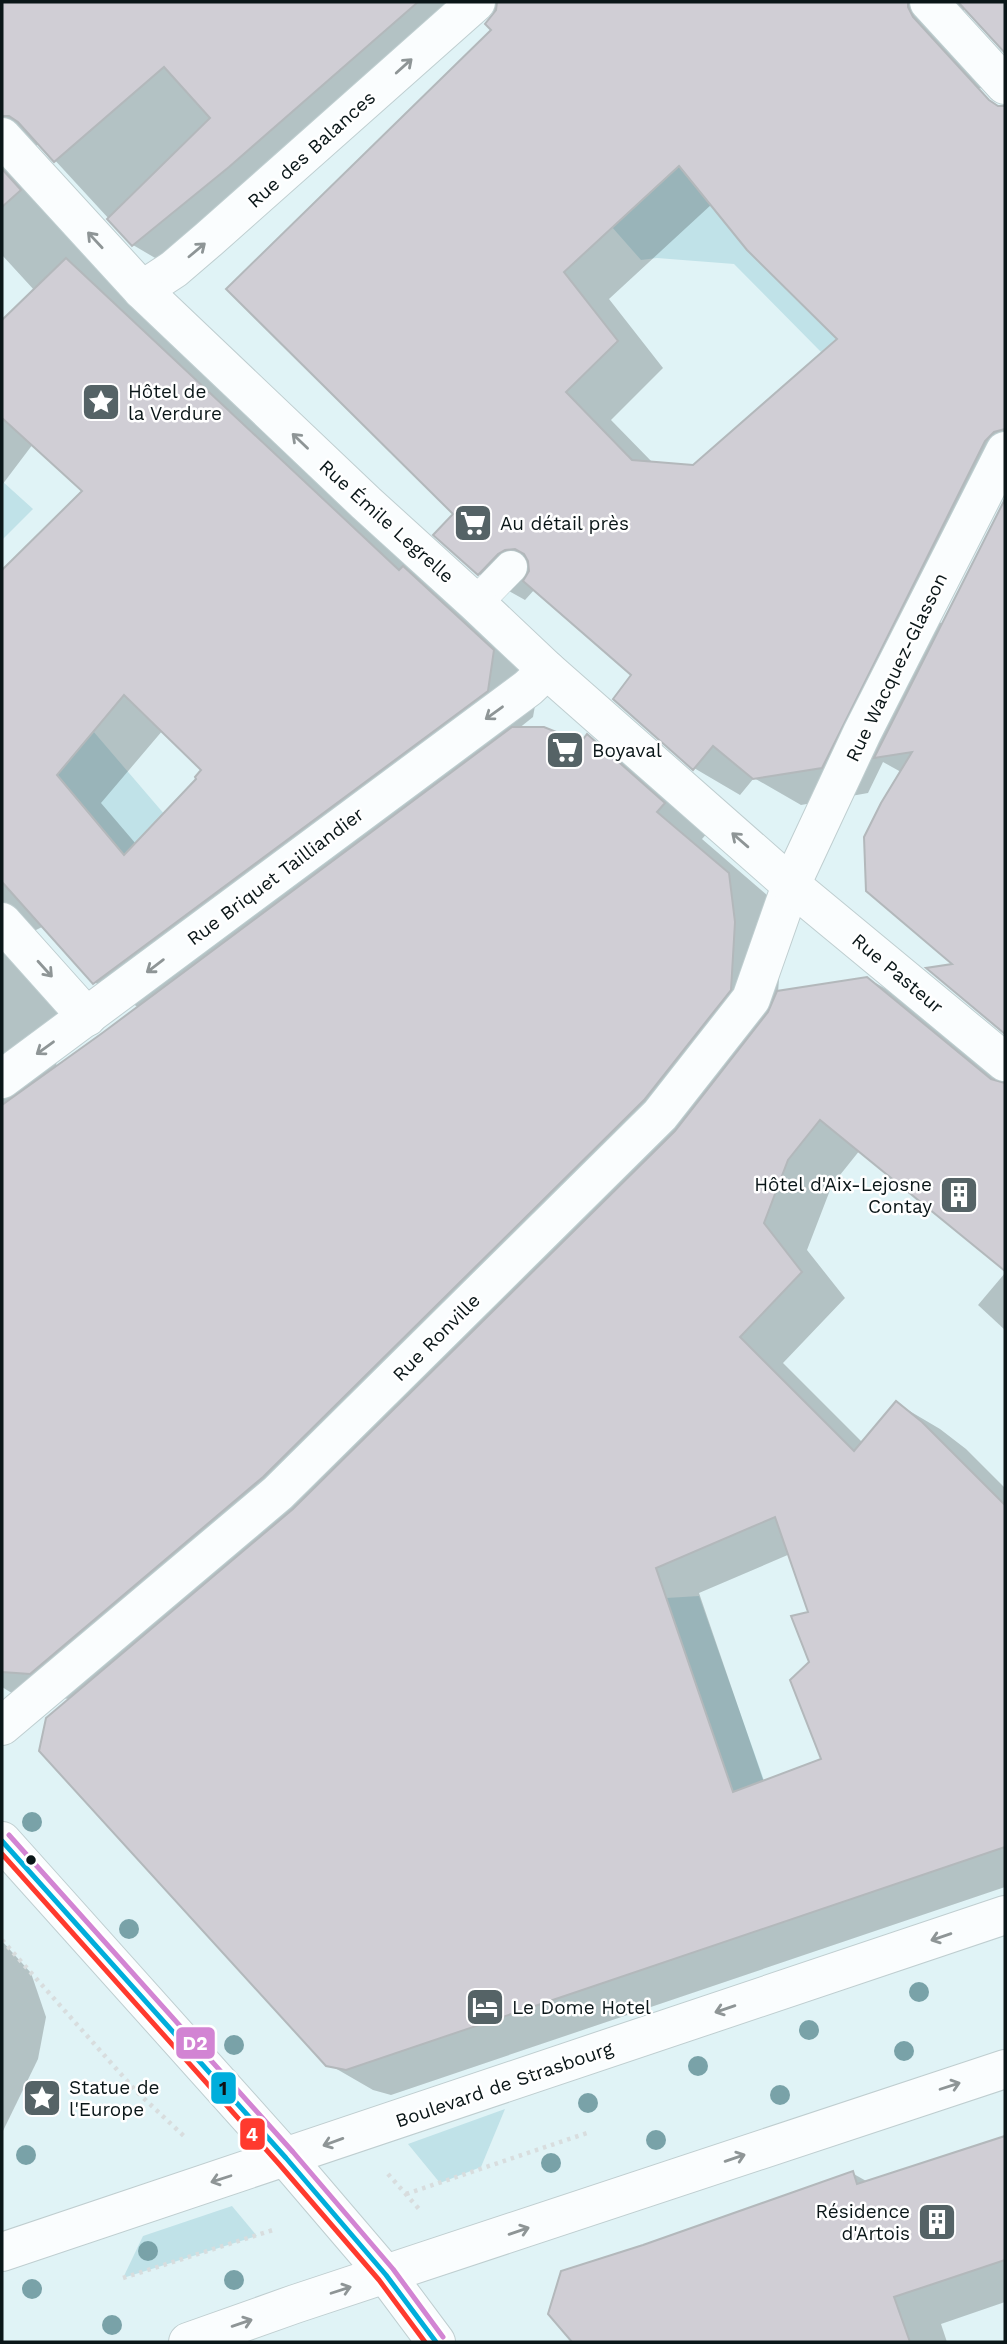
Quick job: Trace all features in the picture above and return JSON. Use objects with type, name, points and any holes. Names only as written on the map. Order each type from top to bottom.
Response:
[{"type":"street","name":"Rue des Balances","points":[[142,290],[174,269],[209,239],[476,2]]},
{"type":"street","points":[[929,2],[1005,85]]},
{"type":"street","name":"Rue Émile Legrelle","points":[[2,137],[142,290],[366,503],[547,670],[791,885]]},
{"type":"street","name":"Rue Wacquez-Glasson","points":[[791,885],[862,733],[1005,451]]},
{"type":"street","name":"Rue Briquet Tailliandier","points":[[2,1079],[528,688],[547,670]]},
{"type":"street","name":"Rue Pasteur","points":[[791,885],[1005,1062]]},
{"type":"street","name":"Rue Ronville","points":[[2,1726],[278,1493],[660,1115],[751,999],[791,885]]},
{"type":"street","points":[[2,922],[87,1017]]},
{"type":"street","points":[[2,1841],[286,2158],[386,2275],[436,2342]]},
{"type":"street","name":"Boulevard de Strasbourg","points":[[2,2252],[1005,1915]]},
{"type":"street","points":[[188,2342],[1005,2069]]},
{"type":"lane","points":[[477,603],[511,566]]},
{"type":"path","points":[[2,1940],[136,2091],[228,2177],[334,2292]]},
{"type":"path","points":[[406,2194],[587,2133]]},
{"type":"path","points":[[351,2136],[421,2211]]},
{"type":"path","points":[[123,2278],[276,2229]]},
{"type":"shaded area","points":[[679,166],[836,339],[821,352],[734,264],[657,258],[641,260],[611,226]]},
{"type":"shaded area","points":[[2,481],[33,509],[3,539],[2,537]]},
{"type":"shaded area","points":[[93,731],[171,822],[104,868],[57,775]]},
{"type":"shaded area","points":[[699,1596],[778,1820],[746,1831],[666,1598]]},
{"type":"shaded area","points":[[505,2109],[481,2167],[440,2183],[408,2144]]},
{"type":"shaded area","points":[[232,2206],[257,2236],[123,2278],[143,2236]]},
{"type":"building","points":[[2,2],[418,2],[229,167],[132,246],[107,219],[210,118],[164,67],[54,162],[18,122],[9,116],[2,116]]},
{"type":"building","points":[[497,2],[908,2],[913,17],[989,100],[998,106],[1005,106],[1005,429],[994,432],[985,441],[822,768],[753,779],[713,746],[693,770],[613,699],[631,675],[523,581],[529,571],[524,554],[515,549],[505,550],[478,575],[433,535],[453,514],[226,289],[491,30],[485,24],[496,10]],"holes":[[[679,166],[747,250],[837,339],[693,465],[632,460],[566,392],[618,341],[564,272]]]},
{"type":"building","points":[[958,2],[1005,2],[1005,53]]},
{"type":"building","points":[[2,169],[21,190],[2,207]]},
{"type":"building","points":[[66,258],[399,570],[403,566],[494,650],[488,691],[93,984],[2,882],[2,570],[82,491],[2,418],[2,320]],"holes":[[[124,695],[201,770],[196,779],[124,855],[57,775]]]},
{"type":"building","points":[[1005,499],[1005,1034],[926,968],[952,964],[866,891],[864,837],[912,752],[874,758]]},
{"type":"building","points":[[512,727],[544,727],[581,742],[587,734],[665,803],[657,812],[729,873],[735,922],[731,990],[644,1100],[263,1477],[30,1674],[2,1672],[2,1105]]},
{"type":"building","points":[[867,977],[991,1079],[1005,1083],[1005,1271],[820,1120],[788,1160],[764,1223],[802,1272],[740,1337],[854,1451],[896,1401],[922,1422],[1005,1505],[1005,1847],[346,2070],[326,2066],[39,1751],[46,1718],[293,1509],[675,1131],[768,1012],[777,991]],"holes":[[[775,1517],[808,1612],[791,1616],[809,1662],[790,1680],[821,1759],[733,1792],[656,1568]]]},
{"type":"building","points":[[1005,2136],[1005,2260],[894,2297],[910,2342],[572,2342],[548,2314],[561,2271],[853,2171],[857,2184]]},
{"type":"transit line","name":"D2","points":[[9,1835],[293,2152],[393,2269],[443,2337]]},
{"type":"transit line","name":"1","points":[[2,1841],[286,2158],[386,2275],[436,2342]]},
{"type":"transit line","name":"4","points":[[2,1854],[279,2164],[379,2280],[425,2342]]},
{"type":"place","name":"Hôtel de la Verdure","points":[[101,402]]},
{"type":"place","name":"Au détail près","points":[[473,523]]},
{"type":"place","name":"Boyaval","points":[[565,750]]},
{"type":"place","name":"Hôtel d'Aix-Lejosne Contay","points":[[959,1195]]},
{"type":"place","name":"Le Dome Hotel","points":[[485,2007]]},
{"type":"place","name":"Statue de l'Europe","points":[[42,2098]]},
{"type":"place","name":"Résidence d'Artois","points":[[937,2222]]}]
